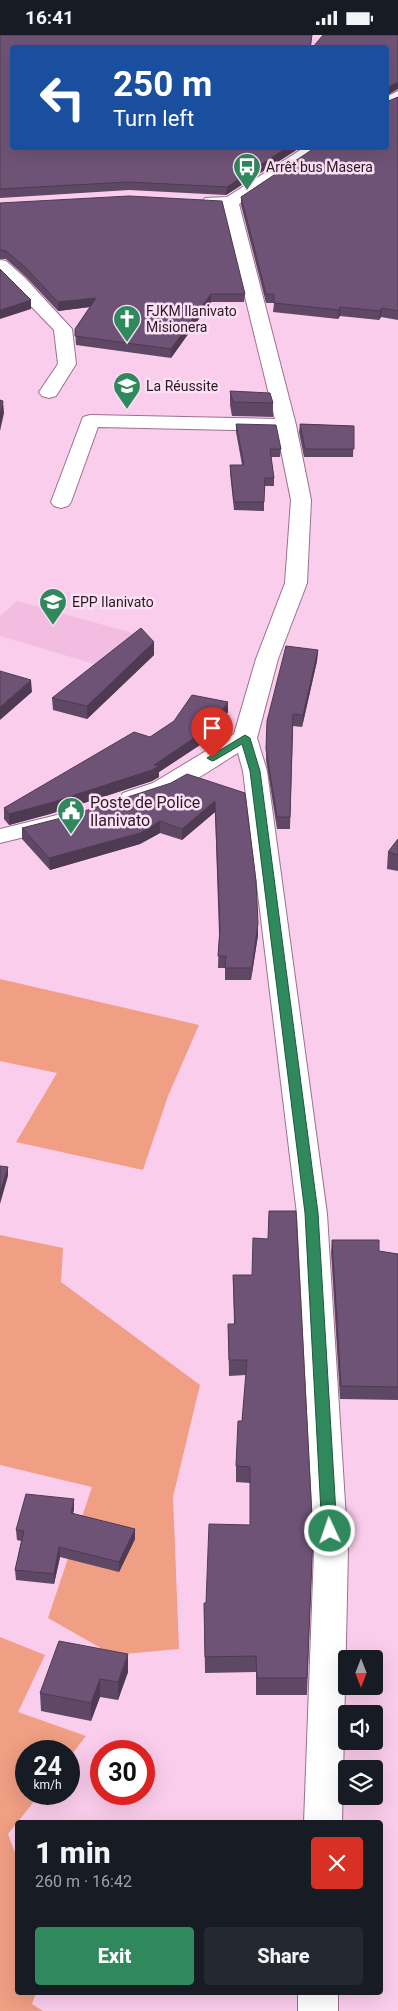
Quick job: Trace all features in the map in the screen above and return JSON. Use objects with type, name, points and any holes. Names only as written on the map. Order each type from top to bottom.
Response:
[{"type":"street","points":[[193,200],[230,202],[312,150]]},
{"type":"street","points":[[230,202],[286,425],[301,500],[296,583],[267,659],[245,738],[255,771],[312,1213],[331,1551],[323,1820]]},
{"type":"street","points":[[0,265],[20,282],[32,298],[63,329],[67,364],[49,392]]},
{"type":"street","points":[[61,502],[90,421],[286,425]]},
{"type":"street","points":[[106,806],[162,788],[245,738]]},
{"type":"street","points":[[0,835],[78,815]]},
{"type":"street","points":[[318,1995],[318,2011]]},
{"type":"shaded area","name":"EPP Ilanivato","points":[[17,601],[147,637],[108,668],[0,636],[0,616]]},
{"type":"shaded area","points":[[0,979],[199,1025],[168,1096],[143,1170],[16,1142],[57,1073],[0,1061]]},
{"type":"shaded area","points":[[0,1235],[63,1248],[61,1282],[200,1385],[173,1497],[179,1649],[113,1655],[48,1618],[92,1487],[0,1465]]},
{"type":"shaded area","points":[[0,1637],[45,1655],[18,1712],[86,1736],[80,1744],[80,1740],[15,1740],[15,1805],[31,1805],[19,1820],[15,1820],[15,1825],[8,1834],[15,1853],[15,1995],[35,1995],[32,2004],[43,2011],[0,2011]]},
{"type":"building","points":[[0,35],[312,35],[310,45],[10,45],[10,150],[283,150],[227,187],[129,182],[0,189]]},
{"type":"building","points":[[323,35],[398,35],[398,82],[389,86],[389,45],[315,45]]},
{"type":"building","points":[[398,97],[398,311],[382,308],[380,311],[340,307],[339,310],[274,303],[274,294],[266,294],[241,197],[312,150],[389,150],[389,101]]},
{"type":"building","points":[[129,196],[222,201],[245,294],[211,294],[171,349],[75,336],[75,329],[96,298],[58,302],[26,268],[6,251],[0,250],[0,203]]},
{"type":"building","points":[[0,269],[31,300],[0,310]]},
{"type":"building","points":[[230,391],[270,393],[273,403],[233,402]]},
{"type":"building","points":[[0,400],[3,401],[0,416]]},
{"type":"building","points":[[236,424],[276,425],[281,449],[270,449],[274,478],[265,478],[264,502],[234,502],[230,465],[244,465]]},
{"type":"building","points":[[300,424],[354,426],[354,449],[305,449]]},
{"type":"building","points":[[141,628],[154,642],[87,706],[52,698]]},
{"type":"building","points":[[286,646],[318,650],[303,715],[293,714],[290,817],[277,817],[266,749],[267,721]]},
{"type":"building","points":[[0,671],[31,680],[0,707]]},
{"type":"building","points":[[192,695],[228,702],[208,730],[154,765],[159,766],[152,770],[50,803],[9,814],[4,808],[134,732],[150,737],[174,721]]},
{"type":"building","points":[[187,774],[245,793],[256,881],[258,923],[252,968],[225,968],[226,956],[218,956],[220,930],[215,801],[182,829],[160,821],[140,833],[49,858],[22,828],[69,816],[171,783]]},
{"type":"building","points":[[398,839],[398,855],[388,852]]},
{"type":"building","points":[[0,1166],[8,1167],[0,1192]]},
{"type":"building","points":[[269,1211],[296,1211],[313,1535],[307,1678],[257,1678],[256,1656],[205,1657],[204,1603],[206,1603],[209,1524],[250,1525],[250,1467],[236,1466],[238,1421],[242,1421],[247,1360],[229,1360],[228,1324],[235,1324],[233,1275],[252,1275],[253,1238],[268,1239]]},
{"type":"building","points":[[332,1240],[379,1240],[379,1251],[398,1254],[398,1387],[341,1386]]},
{"type":"building","points":[[26,1494],[74,1499],[71,1513],[135,1529],[119,1562],[59,1547],[54,1574],[15,1570],[24,1531],[16,1530]]},
{"type":"building","points":[[59,1641],[128,1654],[118,1682],[100,1679],[91,1703],[40,1693]]},
{"type":"place","name":"Arrêt bus Masera","points":[[247,191]]},
{"type":"place","name":"FJKM Ilanivato Misionera","points":[[127,343]]},
{"type":"place","name":"La Réussite","points":[[127,410]]},
{"type":"place","name":"EPP Ilanivato","points":[[53,626]]},
{"type":"place","name":"Poste de Police Ilanivato","points":[[71,835]]},
{"type":"route","points":[[212,758],[245,738],[255,771],[312,1213],[330,1531]]}]
